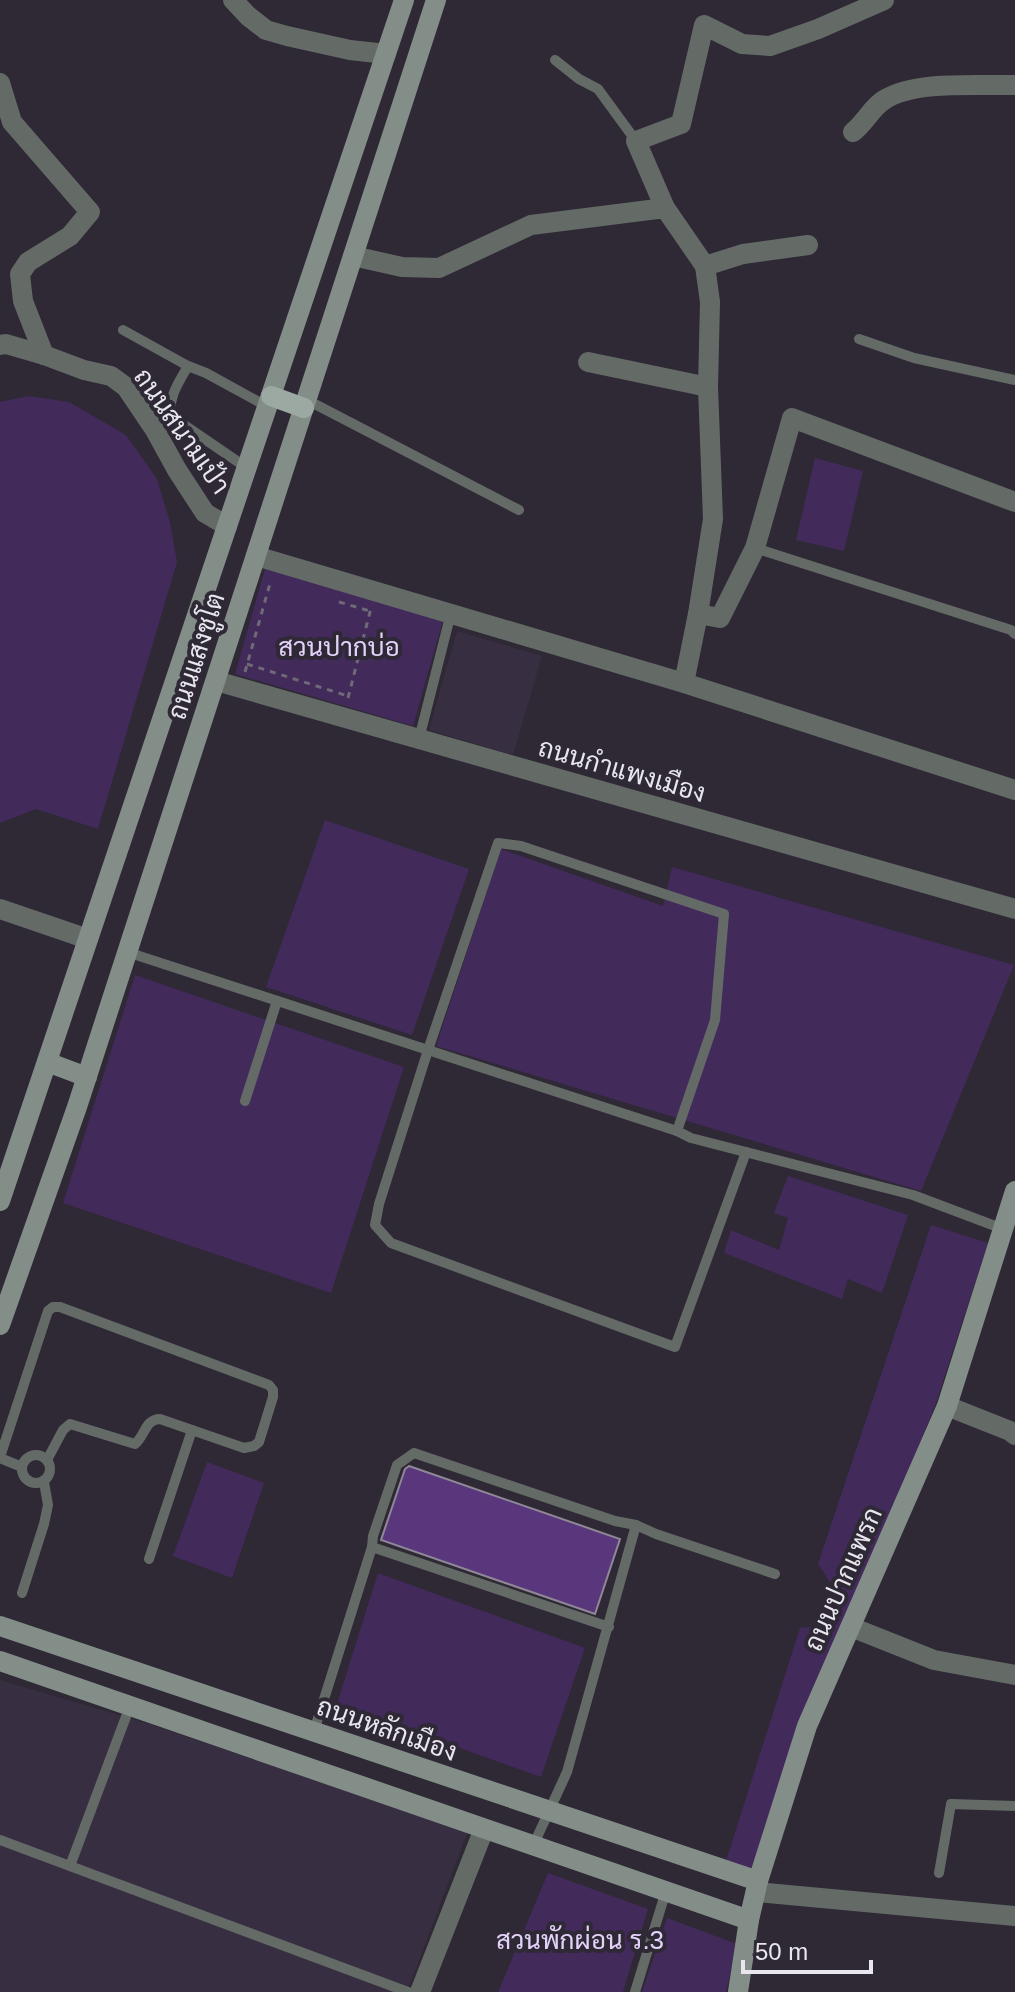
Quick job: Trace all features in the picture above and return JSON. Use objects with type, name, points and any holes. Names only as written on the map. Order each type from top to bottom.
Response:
[{"type":"main road","name":"ถนนแสงชูโต","points":[[0,1201],[404,0]]},
{"type":"main road","name":"ถนนแสงชูโต","points":[[0,1325],[5,1297],[87,1077],[216,681],[266,558],[305,404],[436,0]]},
{"type":"main road","points":[[269,401],[305,404]]},
{"type":"main road","points":[[47,1062],[87,1077]]},
{"type":"main road","name":"ถนนปากแพรก","points":[[738,1992],[757,1886],[807,1726],[947,1406],[1015,1191]]},
{"type":"main road","name":"ถนนหลักเมือง","points":[[0,1626],[549,1810],[757,1886]]},
{"type":"main road","points":[[0,1661],[749,1920]]},
{"type":"street","points":[[233,0],[266,30],[350,50],[386,54]]},
{"type":"street","points":[[684,683],[713,519],[708,387],[710,302],[705,266],[665,208],[636,141],[681,124],[704,25],[742,44],[770,46],[884,0]]},
{"type":"street","points":[[0,83],[12,122],[90,212],[70,236],[28,262],[20,274],[23,301],[44,355]]},
{"type":"street","points":[[853,132],[882,100],[915,88],[1015,85]]},
{"type":"street","points":[[353,256],[402,267],[439,268],[531,225],[665,208]]},
{"type":"street","points":[[705,266],[743,254],[808,245]]},
{"type":"street","name":"ถนนสนามเป้า","points":[[0,345],[6,344],[111,376],[126,387],[205,513],[227,526]]},
{"type":"street","points":[[588,362],[708,387]]},
{"type":"street","points":[[698,614],[720,618],[755,548],[792,418],[1015,502]]},
{"type":"street","points":[[266,558],[684,683],[1015,790]]},
{"type":"street","name":"ถนนกำแพงเมือง","points":[[216,681],[1015,909]]},
{"type":"street","points":[[0,909],[88,939]]},
{"type":"street","points":[[947,1406],[1015,1435]]},
{"type":"street","points":[[851,1627],[934,1660],[1015,1675]]},
{"type":"street","points":[[420,1992],[484,1829]]},
{"type":"street","points":[[757,1886],[1015,1916]]},
{"type":"lane","points":[[555,60],[598,89],[636,141]]},
{"type":"lane","points":[[123,330],[188,366],[269,401]]},
{"type":"lane","points":[[859,339],[914,358],[1015,380]]},
{"type":"lane","points":[[188,366],[172,396],[169,405],[171,416],[247,468]]},
{"type":"lane","points":[[305,404],[519,510]]},
{"type":"lane","points":[[755,548],[1014,629]]},
{"type":"lane","points":[[419,739],[451,613]]},
{"type":"lane","points":[[677,1131],[715,1020],[724,914],[521,846],[498,843],[428,1050],[375,1225],[391,1243],[675,1347],[746,1152]]},
{"type":"lane","points":[[127,952],[691,1138],[913,1195],[1003,1229]]},
{"type":"lane","points":[[245,1101],[277,1001]]},
{"type":"lane","points":[[22,1467],[0,1457],[48,1311],[53,1307],[269,1385],[273,1390],[259,1442],[254,1446],[244,1448],[160,1419],[154,1419],[139,1442],[131,1444],[70,1424],[63,1430],[47,1460]]},
{"type":"lane","points":[[149,1559],[192,1430]]},
{"type":"lane","points":[[314,1731],[397,1465],[414,1453],[775,1574]]},
{"type":"lane","points":[[40,1456],[47,1460],[49,1475],[44,1482],[36,1484],[28,1481],[23,1475],[25,1460],[40,1456]]},
{"type":"lane","points":[[22,1593],[48,1505],[44,1482]]},
{"type":"lane","points":[[533,1846],[567,1772],[636,1525]]},
{"type":"lane","points":[[372,1547],[609,1627]]},
{"type":"lane","points":[[70,1866],[130,1706]]},
{"type":"lane","points":[[939,1873],[951,1804],[1015,1806]]},
{"type":"lane","points":[[0,1840],[408,1992]]},
{"type":"lane","points":[[635,1992],[666,1891]]},
{"type":"path","points":[[240,688],[266,558]]},
{"type":"path","points":[[343,717],[376,591]]},
{"type":"path","points":[[247,664],[348,696]]},
{"type":"shaded area","points":[[457,631],[542,656],[513,755],[429,730]]},
{"type":"shaded area","points":[[0,1680],[149,1724],[468,1831],[407,1992],[0,1992]]},
{"type":"green space","points":[[29,396],[69,402],[126,435],[157,479],[170,522],[177,562],[98,829],[36,809],[0,823],[0,402]]},
{"type":"green space","points":[[815,458],[863,471],[844,551],[796,540]]},
{"type":"green space","name":"สวนปากบ่อ","points":[[265,569],[443,620],[413,726],[235,674]]},
{"type":"green space","points":[[325,820],[469,869],[412,1035],[266,987]]},
{"type":"green space","points":[[501,849],[663,906],[672,867],[1014,965],[921,1191],[436,1046]]},
{"type":"green space","points":[[135,975],[404,1067],[331,1293],[63,1203]]},
{"type":"green space","points":[[788,1176],[908,1215],[882,1293],[848,1279],[842,1299],[724,1253],[731,1230],[779,1250],[788,1218],[774,1213]]},
{"type":"green space","points":[[931,1225],[988,1243],[935,1406],[880,1540],[754,1870],[726,1861],[800,1628],[821,1626],[836,1591],[818,1564]]},
{"type":"green space","points":[[207,1462],[264,1483],[232,1578],[173,1556]]},
{"type":"green space","points":[[378,1573],[585,1648],[541,1777],[337,1704]]},
{"type":"green space","name":"สวนพักผ่อน ร.3","points":[[548,1873],[648,1909],[623,1992],[498,1992]]},
{"type":"green space","points":[[667,1918],[737,1944],[726,1992],[642,1992]]},
{"type":"building","points":[[409,1466],[620,1539],[595,1614],[381,1540],[405,1469]]}]
